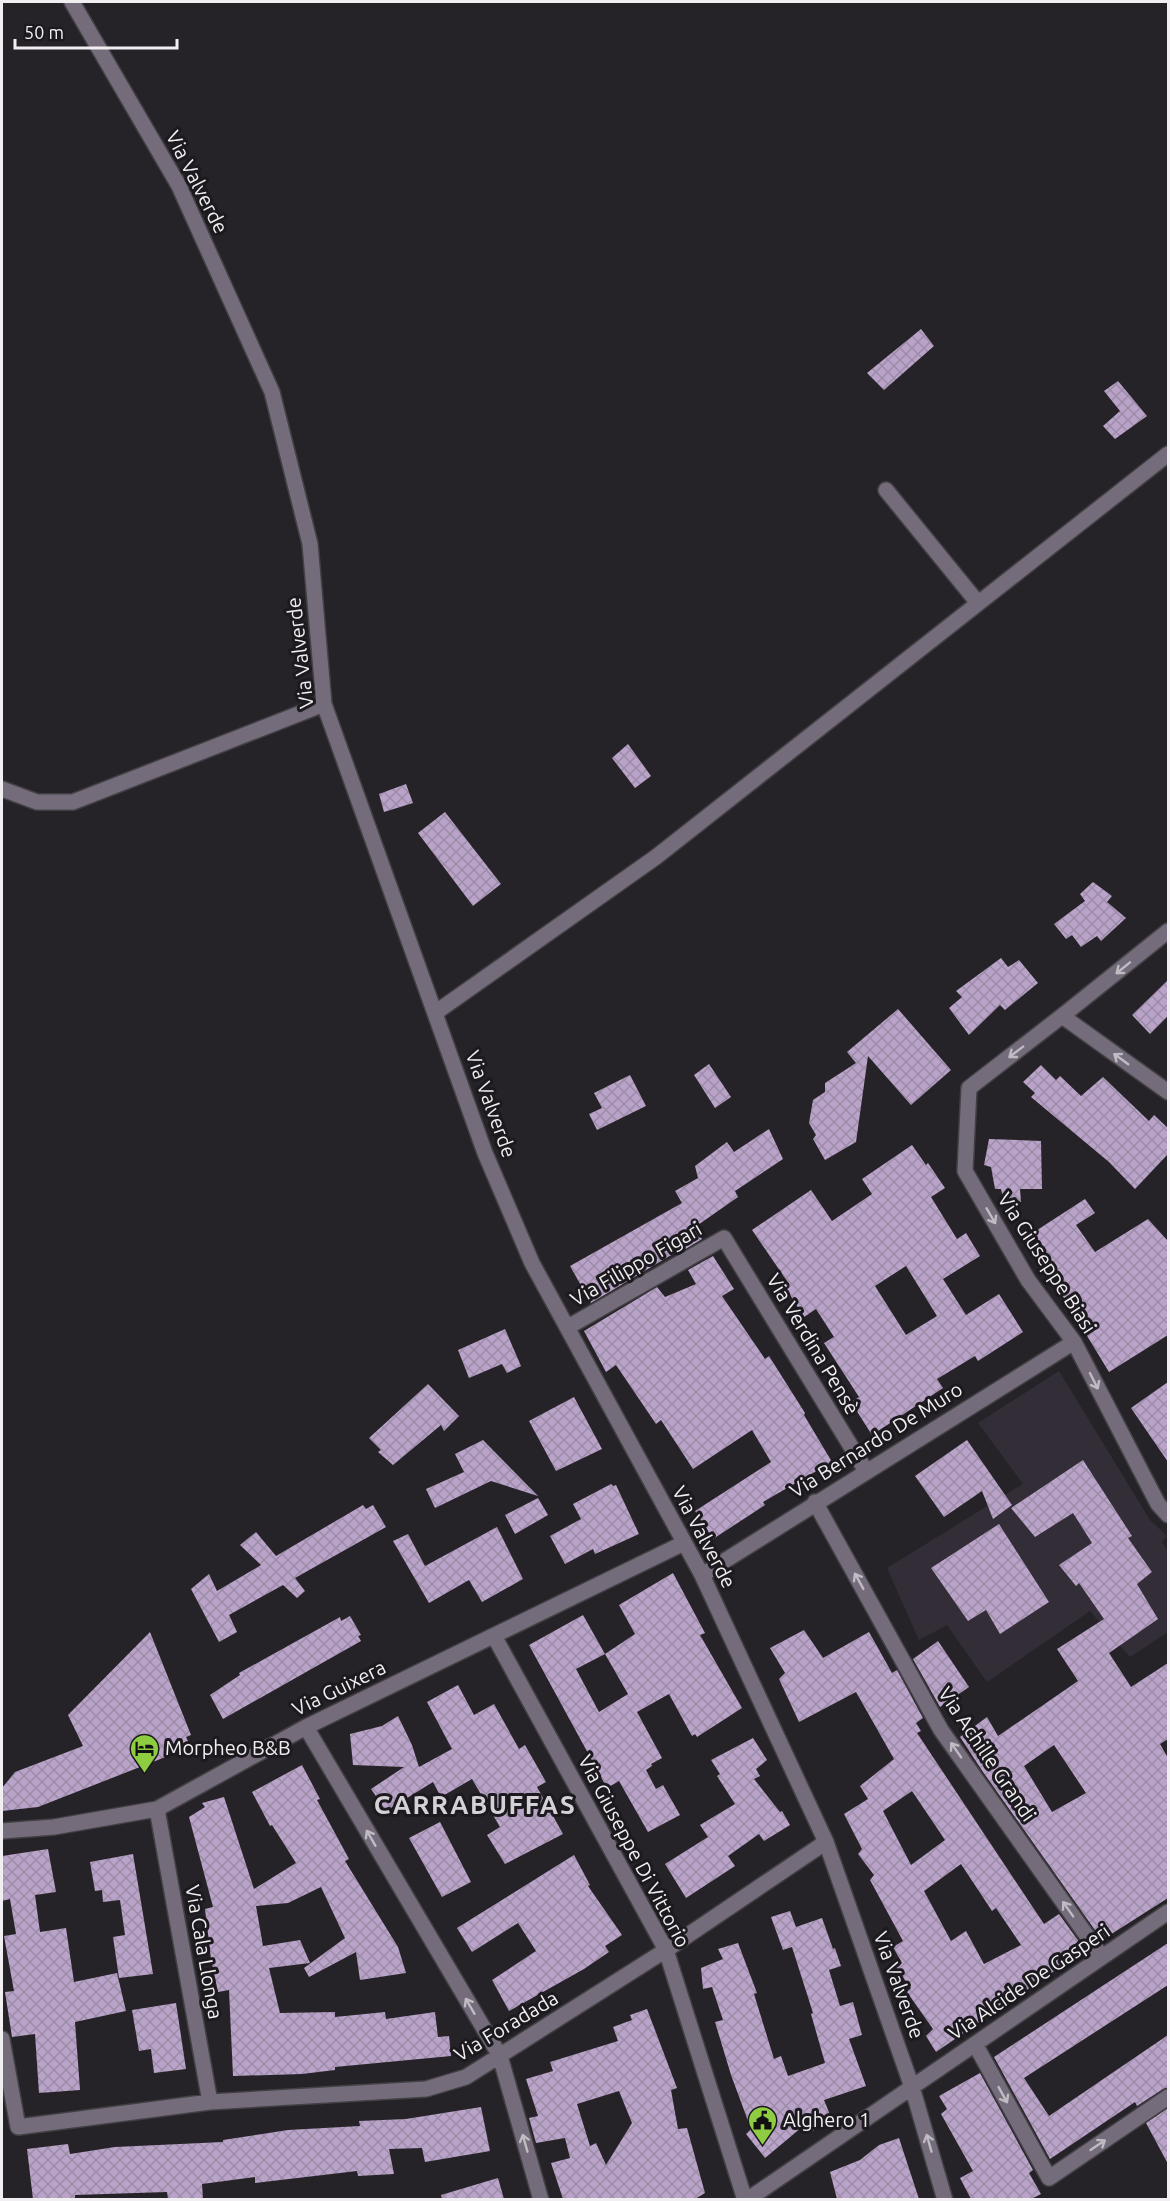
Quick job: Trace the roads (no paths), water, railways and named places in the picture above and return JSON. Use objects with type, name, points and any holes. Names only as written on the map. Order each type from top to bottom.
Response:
[{"type":"street","name":"Via Valverde","points":[[72,2],[179,186],[272,392],[310,544],[324,704],[485,1153],[532,1263],[702,1575],[826,1842],[912,2087],[945,2199]]},
{"type":"street","points":[[435,1013],[656,857],[1168,454]]},
{"type":"street","points":[[886,490],[978,603]]},
{"type":"street","points":[[2,789],[37,802],[73,802],[324,704]]},
{"type":"street","name":"Via Giuseppe Biasi","points":[[1168,931],[969,1088],[965,1171],[1028,1280],[1074,1342],[1158,1504],[1168,1515]]},
{"type":"street","points":[[1062,1016],[1168,1092]]},
{"type":"street","name":"Via Filippo Figari","points":[[568,1327],[724,1238]]},
{"type":"street","name":"Via Verdina Pensè","points":[[724,1238],[866,1471]]},
{"type":"street","name":"Via Bernardo De Muro","points":[[702,1575],[815,1502],[1074,1342]]},
{"type":"street","name":"Via Achille Grandi","points":[[815,1502],[941,1730],[1102,1957]]},
{"type":"street","name":"Via Guixera","points":[[2,1831],[54,1827],[157,1809],[306,1727],[684,1542]]},
{"type":"street","name":"Via Giuseppe Di Vittorio","points":[[494,1636],[666,1950],[746,2199]]},
{"type":"street","points":[[306,1727],[500,2056],[541,2199]]},
{"type":"street","name":"Via Cala Llonga","points":[[157,1809],[210,2102]]},
{"type":"street","name":"Via Foradada","points":[[2,2039],[18,2127],[210,2102],[426,2089],[466,2077],[666,1950],[826,1842]]},
{"type":"street","name":"Via Alcide De Gasperi","points":[[746,2199],[1168,1912]]},
{"type":"street","points":[[975,2044],[1049,2178],[1168,2097]]},
{"type":"place","name":"Morpheo B&B","points":[[144,1774]]},
{"type":"place","name":"Alghero 1","points":[[762,2146]]},
{"type":"district","name":"CARRABUFFAS","points":[[475,1805]]}]
